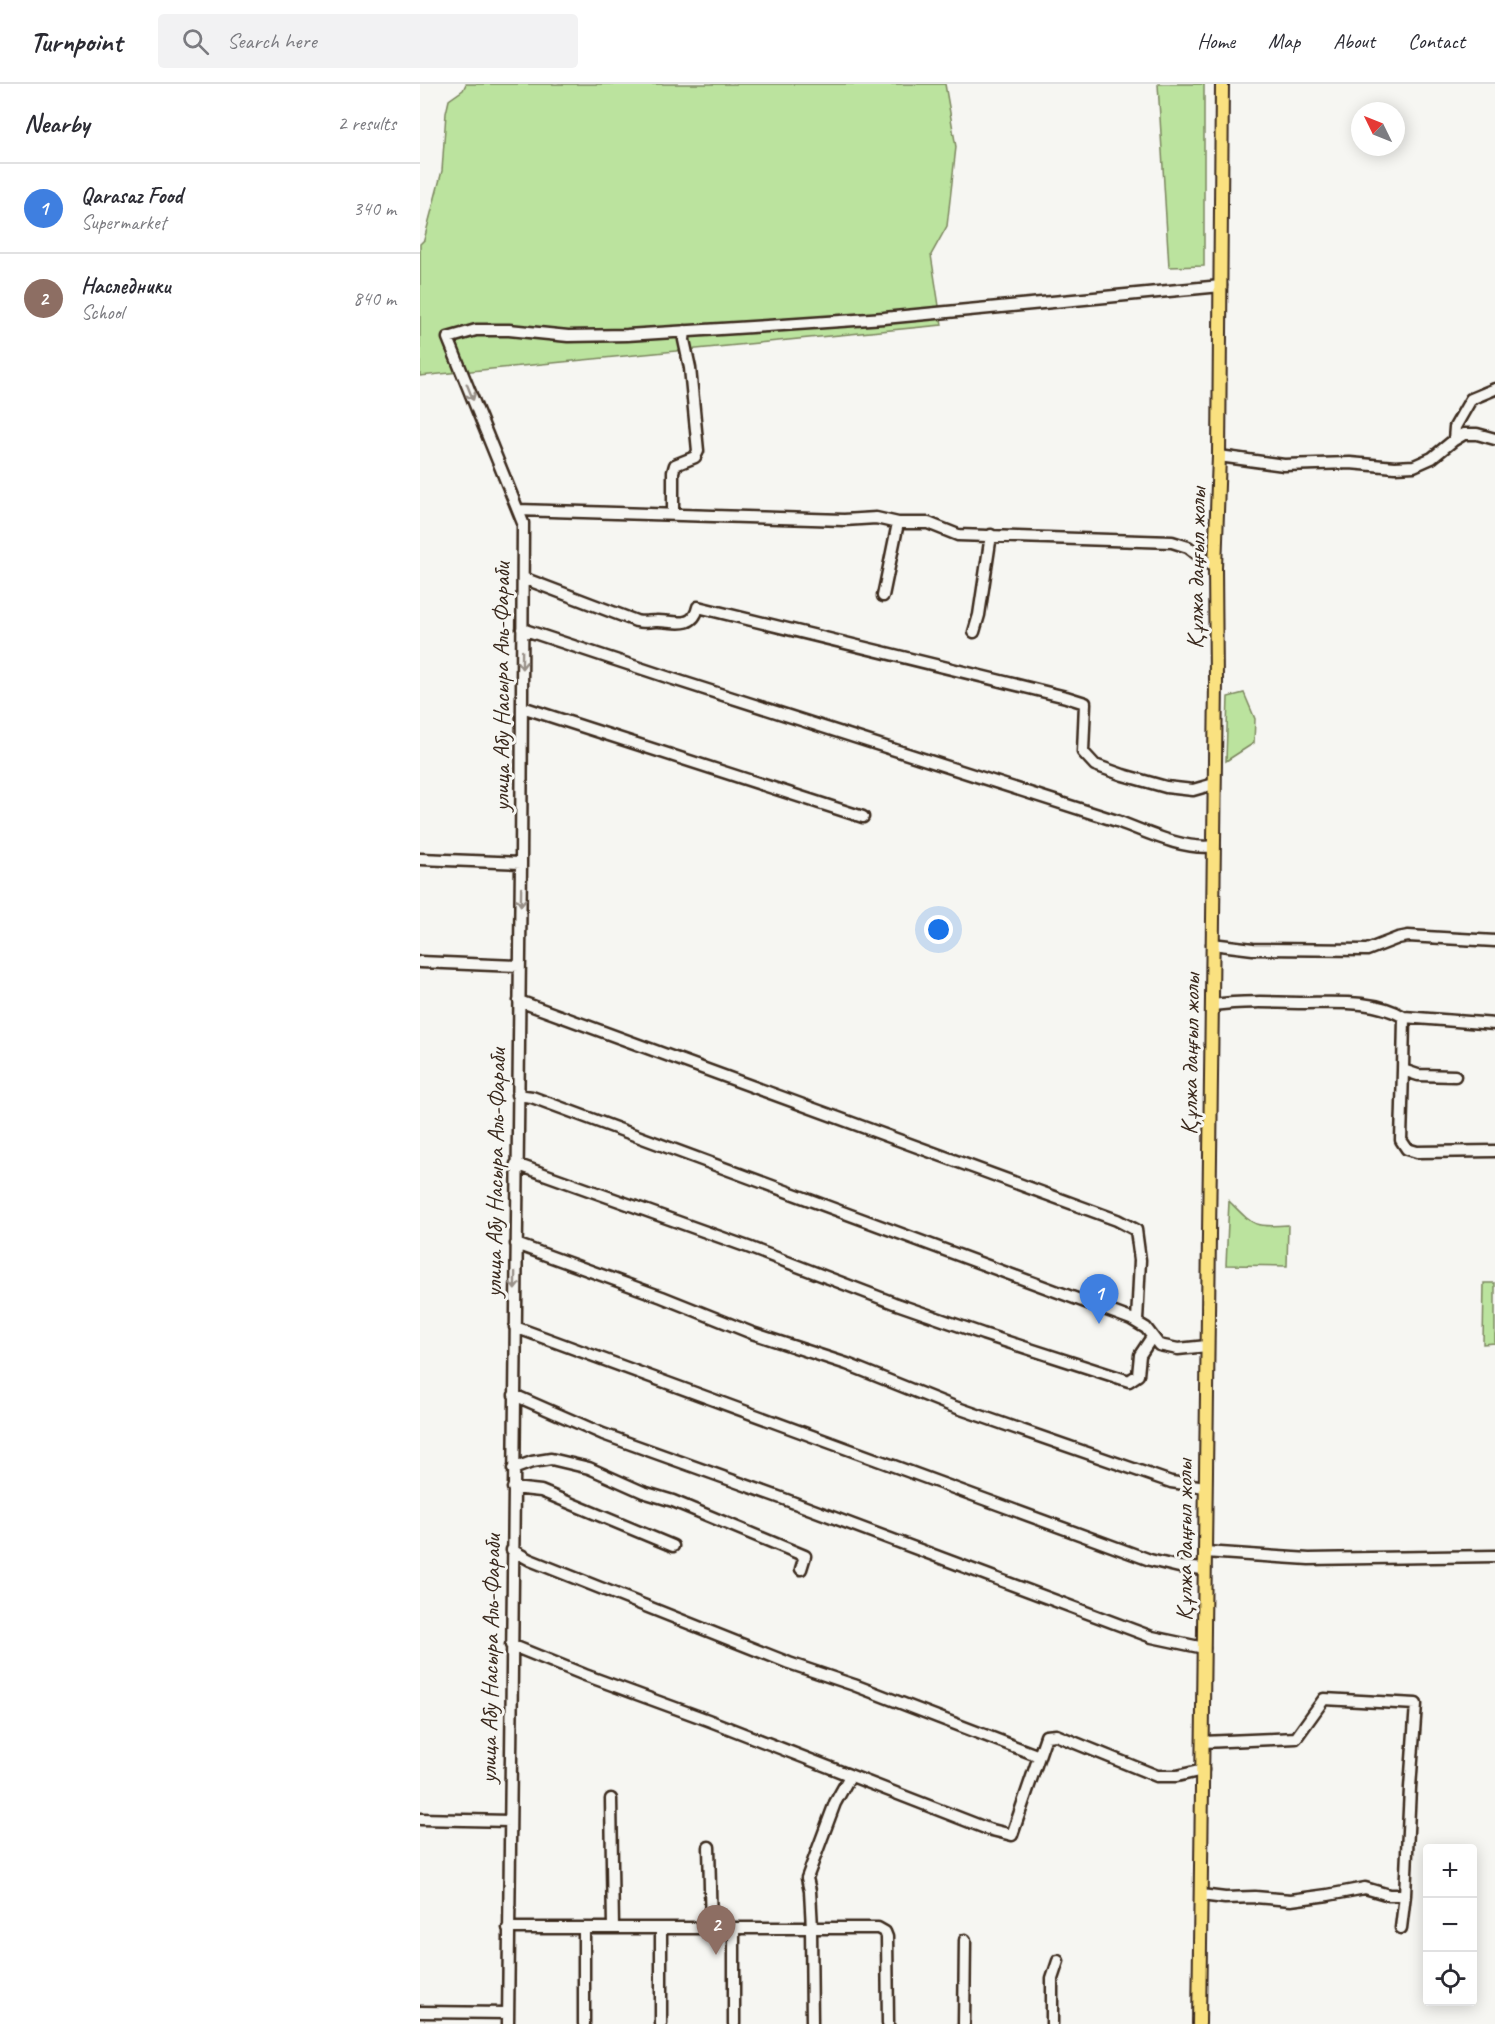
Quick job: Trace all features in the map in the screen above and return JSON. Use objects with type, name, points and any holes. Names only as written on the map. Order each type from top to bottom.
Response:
[{"type":"main road","name":"Құлжа даңғыл жолы","points":[[1199,2024],[1222,84]]},
{"type":"street","points":[[673,514],[675,465],[694,457],[698,451],[690,368],[684,340],[685,331],[884,318],[1221,286]]},
{"type":"street","name":"улица Абу Насыра Аль-Фараби","points":[[508,2018],[523,523],[448,338],[476,330],[509,330],[568,336],[685,331]]},
{"type":"street","points":[[1454,440],[1455,427],[1471,399],[1495,389]]},
{"type":"street","points":[[1219,456],[1284,465],[1350,463],[1395,467],[1414,466],[1432,458],[1464,434],[1477,434],[1495,439]]},
{"type":"street","points":[[518,510],[844,520],[876,518],[898,523],[928,523],[958,535],[1180,543],[1215,568]]},
{"type":"street","points":[[883,596],[898,523]]},
{"type":"street","points":[[974,632],[979,615],[991,535]]},
{"type":"street","points":[[523,578],[636,621],[647,623],[655,620],[681,624],[691,619],[698,607],[1066,697],[1085,703],[1083,752],[1095,765],[1166,787],[1192,790],[1215,784]]},
{"type":"street","points":[[522,628],[1165,838],[1202,848],[1214,846]]},
{"type":"street","points":[[522,707],[863,817]]},
{"type":"street","points":[[420,859],[521,863]]},
{"type":"street","points":[[1212,944],[1253,949],[1325,951],[1367,950],[1408,936],[1495,941]]},
{"type":"street","points":[[420,962],[519,966]]},
{"type":"street","points":[[519,1001],[1118,1220],[1136,1230],[1140,1260],[1137,1322]]},
{"type":"street","points":[[1212,1005],[1259,1001],[1368,1004],[1391,1010],[1404,1017],[1495,1024]]},
{"type":"street","points":[[1404,1017],[1401,1140],[1407,1149],[1417,1152],[1495,1151]]},
{"type":"street","points":[[1403,1070],[1418,1075],[1455,1076]]},
{"type":"street","points":[[517,1095],[532,1097],[1137,1322],[1146,1328],[1158,1345],[1186,1349],[1207,1346]]},
{"type":"street","points":[[516,1164],[748,1247],[894,1303],[1129,1381],[1138,1375],[1140,1355],[1152,1337]]},
{"type":"street","points":[[516,1244],[662,1297],[752,1333],[847,1364],[963,1410],[1171,1482],[1205,1487]]},
{"type":"street","points":[[515,1327],[1150,1560],[1179,1567],[1205,1569]]},
{"type":"street","points":[[514,1395],[603,1434],[784,1499],[1152,1637],[1204,1647]]},
{"type":"street","points":[[513,1469],[532,1462],[550,1459],[589,1468],[643,1492],[673,1501],[805,1556],[801,1569]]},
{"type":"street","points":[[513,1488],[541,1491],[673,1546]]},
{"type":"street","points":[[512,1550],[568,1576],[625,1596],[789,1663],[865,1689],[1039,1756]]},
{"type":"street","points":[[1205,1552],[1309,1559],[1495,1556]]},
{"type":"street","points":[[511,1645],[988,1829],[1012,1835],[1046,1736],[1056,1735],[1157,1776],[1177,1776],[1203,1770]]},
{"type":"street","points":[[1203,1742],[1296,1738],[1324,1699],[1416,1704],[1401,1928]]},
{"type":"street","points":[[812,2024],[810,1891],[807,1878],[835,1803],[850,1776]]},
{"type":"street","points":[[611,1800],[613,1928]]},
{"type":"street","points":[[420,1819],[509,1821]]},
{"type":"street","points":[[709,1848],[711,1928]]},
{"type":"street","points":[[1201,1895],[1290,1900],[1365,1888],[1389,1895],[1404,1895]]},
{"type":"street","points":[[508,1928],[878,1928],[885,1932],[887,1937],[888,2024]]},
{"type":"street","points":[[584,1928],[584,2024]]},
{"type":"street","points":[[661,2024],[662,1928]]},
{"type":"street","points":[[734,2024],[735,1928]]},
{"type":"street","points":[[964,2024],[965,1940]]},
{"type":"street","points":[[1052,2024],[1052,1979],[1058,1961]]},
{"type":"street","points":[[420,2012],[508,2018]]},
{"type":"green space","points":[[466,84],[945,84],[956,147],[947,226],[931,255],[942,325],[420,376],[420,244],[424,240],[442,171],[449,100],[463,90]]},
{"type":"green space","points":[[1158,84],[1204,84],[1204,266],[1169,267]]},
{"type":"green space","points":[[1244,693],[1255,719],[1254,743],[1226,761],[1228,697]]},
{"type":"green space","points":[[1229,1201],[1254,1223],[1267,1226],[1288,1225],[1287,1266],[1226,1265]]},
{"type":"green space","points":[[1484,1283],[1495,1283],[1495,1343],[1483,1344]]},
{"type":"place","name":"Qarasaz Food","points":[[1099,1324]]},
{"type":"place","name":"Наследники","points":[[716,1955]]}]
